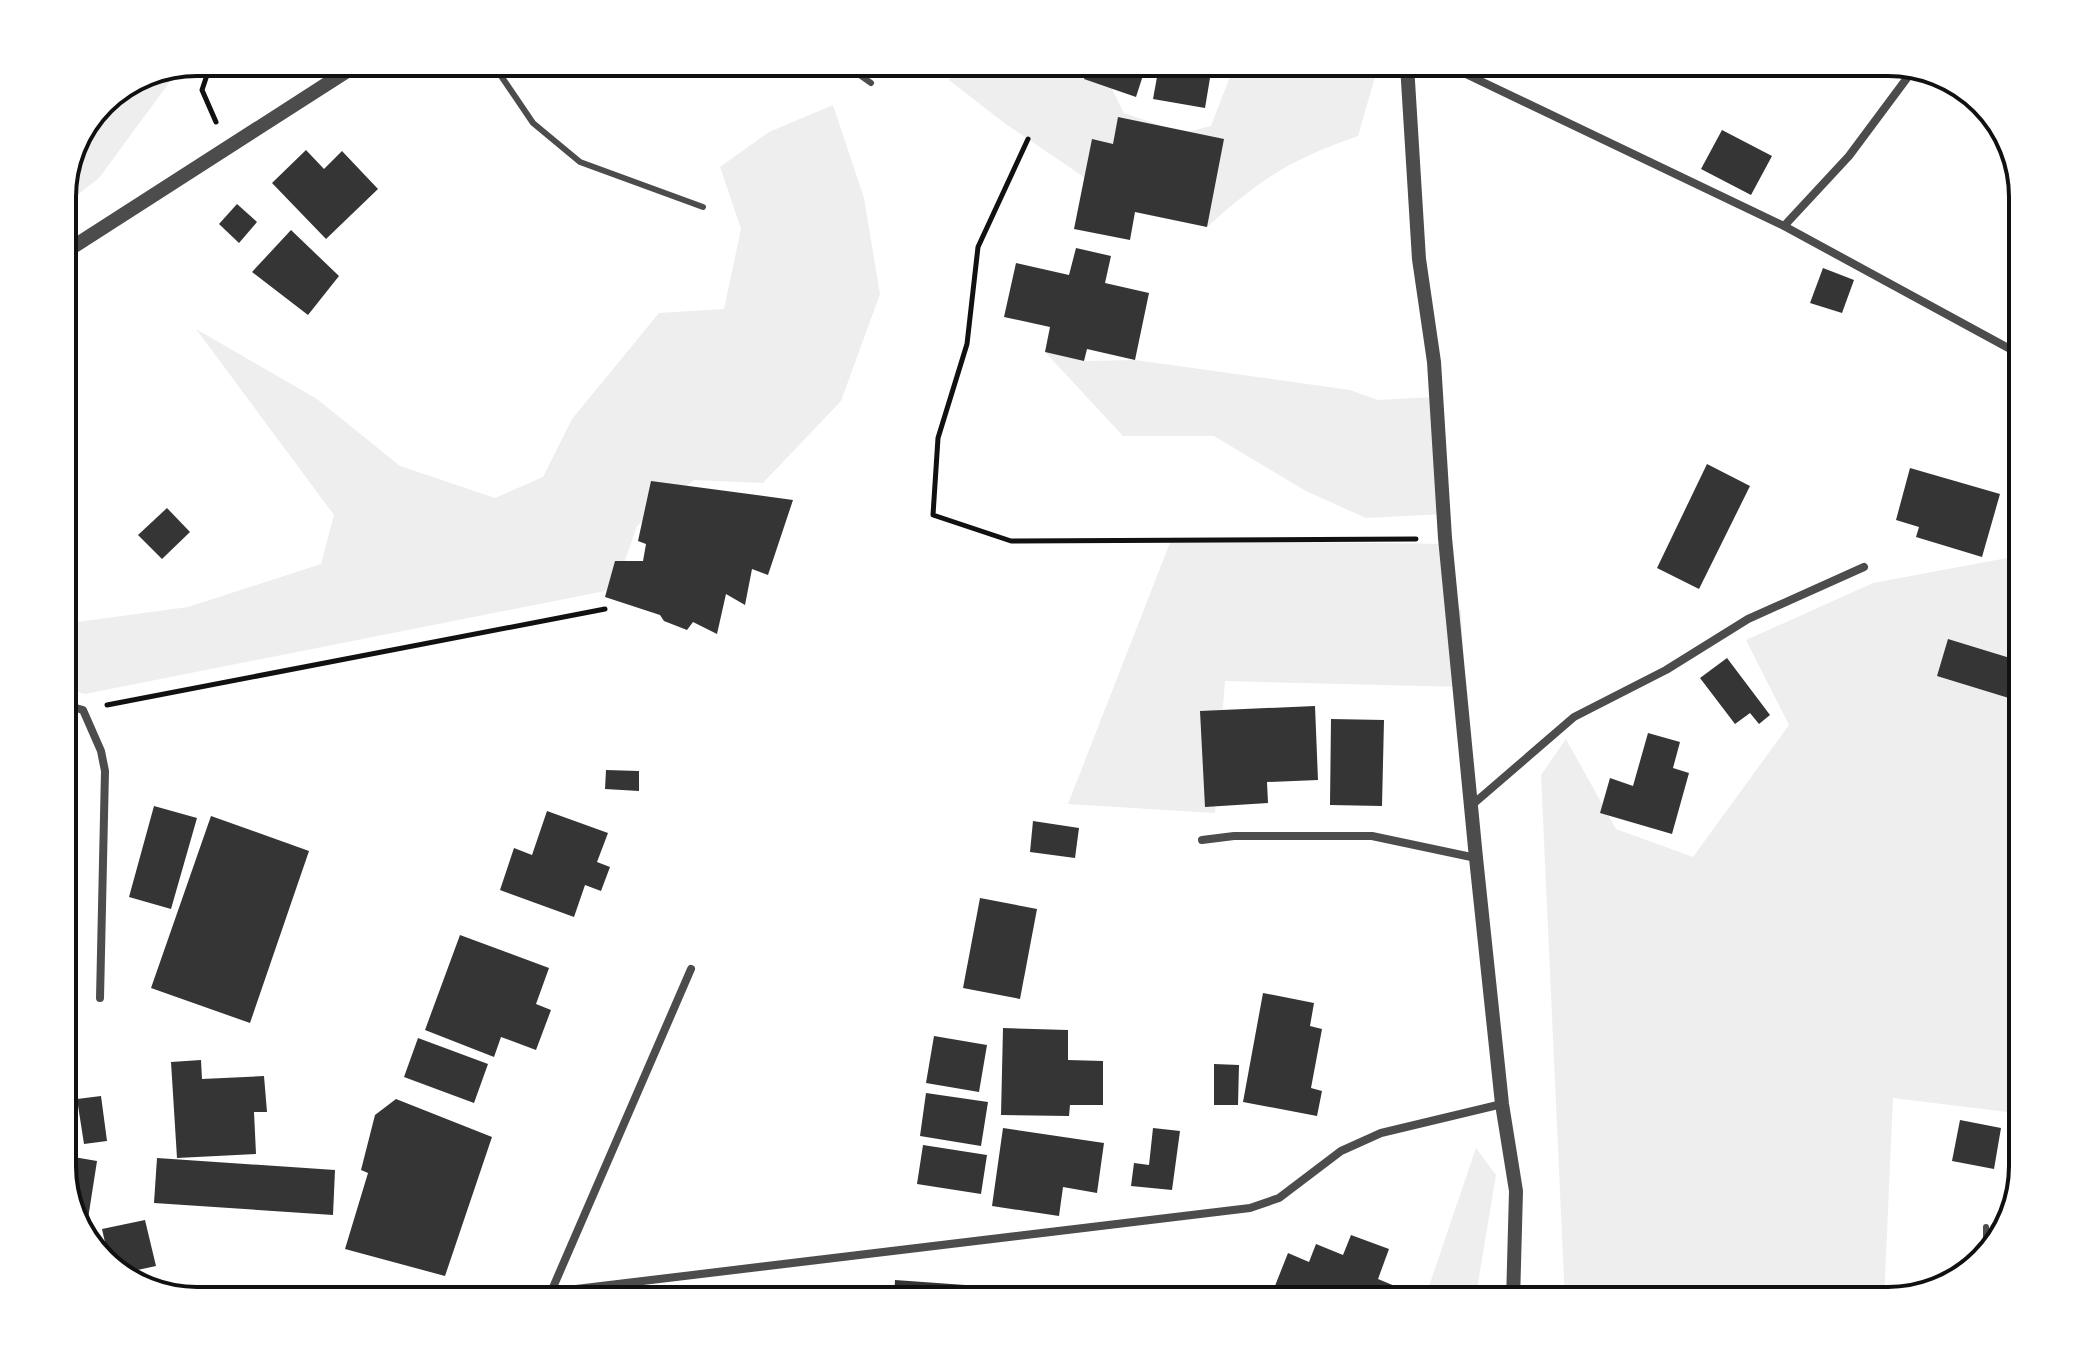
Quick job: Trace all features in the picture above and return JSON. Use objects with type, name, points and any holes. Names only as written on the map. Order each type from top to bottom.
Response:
[{"type":"street","points":[[76,245],[339,76]]},
{"type":"street","points":[[1408,76],[1419,259],[1434,362],[1445,538],[1476,858],[1502,1104],[1516,1191],[1513,1287]]},
{"type":"street","points":[[1470,76],[1784,226],[2009,348]]},
{"type":"street","points":[[1784,226],[1849,156],[1907,78]]},
{"type":"street","points":[[1472,805],[1574,717],[1666,670],[1748,619],[1864,567]]},
{"type":"street","points":[[76,708],[83,710],[101,751],[105,771],[100,998]]},
{"type":"street","points":[[1202,840],[1234,836],[1372,836],[1476,858]]},
{"type":"street","points":[[553,1287],[691,969]]},
{"type":"street","points":[[593,1287],[1250,1208],[1279,1198],[1341,1151],[1381,1133],[1502,1104]]},
{"type":"lane","points":[[501,76],[533,123],[580,162],[703,207]]},
{"type":"lane","points":[[861,76],[871,83]]},
{"type":"lane","points":[[1986,1227],[1986,1237]]},
{"type":"path","points":[[207,76],[202,90],[227,148]]},
{"type":"path","points":[[1028,139],[978,247],[967,344],[938,438],[933,515],[1011,541],[1445,538]]},
{"type":"path","points":[[83,710],[605,609]]},
{"type":"shaded area","points":[[952,76],[1106,76],[1124,113],[1183,133],[1211,126],[1230,76],[1375,76],[1358,136],[1277,172],[1207,227],[1135,212],[1003,122],[949,80]]},
{"type":"shaded area","points":[[172,79],[99,178],[76,196],[80,166],[88,144],[101,123],[117,106],[137,92]]},
{"type":"shaded area","points":[[833,105],[864,198],[880,294],[841,401],[763,483],[694,480],[637,526],[615,589],[85,694],[76,692],[76,622],[188,607],[321,564],[334,515],[196,329],[317,399],[400,466],[495,498],[543,477],[572,419],[659,313],[724,309],[741,229],[720,167],[769,132]]},
{"type":"shaded area","points":[[1045,352],[1084,361],[1135,360],[1350,390],[1378,400],[1436,397],[1444,514],[1366,518],[1306,491],[1214,436],[1123,436]]},
{"type":"shaded area","points":[[1171,540],[1446,544],[1452,604],[1461,610],[1465,687],[1225,681],[1215,813],[1068,804]]},
{"type":"shaded area","points":[[2007,558],[2009,561],[2009,1112],[1893,1098],[1885,1287],[1564,1287],[1541,775],[1566,739],[1616,829],[1693,857],[1789,725],[1746,640],[1873,583]]},
{"type":"shaded area","points":[[1476,1148],[1496,1175],[1477,1287],[1429,1287]]},
{"type":"building","points":[[1085,76],[1143,76],[1136,97],[1084,79]]},
{"type":"building","points":[[1157,76],[1210,76],[1205,108],[1153,99]]},
{"type":"building","points":[[1118,117],[1224,139],[1207,227],[1135,212],[1130,240],[1074,229],[1092,139],[1113,144]]},
{"type":"building","points":[[1722,130],[1772,156],[1751,195],[1701,169]]},
{"type":"building","points":[[306,150],[324,169],[342,151],[378,189],[326,239],[272,183]]},
{"type":"building","points":[[237,204],[257,222],[239,243],[219,224]]},
{"type":"building","points":[[291,230],[339,276],[308,315],[252,272]]},
{"type":"building","points":[[1076,248],[1111,256],[1105,283],[1149,293],[1135,360],[1087,349],[1084,361],[1045,352],[1050,327],[1004,317],[1016,263],[1069,275]]},
{"type":"building","points":[[1823,268],[1854,280],[1842,313],[1810,303]]},
{"type":"building","points":[[1707,464],[1750,486],[1699,589],[1657,568]]},
{"type":"building","points":[[1910,468],[2000,494],[1982,557],[1916,537],[1919,527],[1896,520]]},
{"type":"building","points":[[651,481],[793,500],[768,575],[752,569],[745,605],[726,594],[717,634],[693,622],[687,630],[664,621],[660,615],[605,597],[615,561],[643,561],[646,544],[638,541]]},
{"type":"building","points":[[167,508],[190,532],[162,559],[138,535]]},
{"type":"building","points":[[1948,639],[2009,658],[2009,698],[1937,676]]},
{"type":"building","points":[[1727,658],[1770,715],[1759,724],[1750,713],[1735,724],[1700,678]]},
{"type":"building","points":[[1315,706],[1318,780],[1267,782],[1268,803],[1205,807],[1200,711]]},
{"type":"building","points":[[1331,719],[1384,720],[1382,806],[1330,805]]},
{"type":"building","points":[[1648,733],[1680,742],[1673,768],[1689,773],[1672,834],[1600,813],[1610,778],[1633,786]]},
{"type":"building","points":[[606,770],[639,771],[639,791],[605,789]]},
{"type":"building","points":[[154,806],[197,818],[171,909],[129,897]]},
{"type":"building","points":[[547,811],[608,833],[597,862],[610,867],[601,891],[585,885],[574,917],[500,890],[514,848],[532,855]]},
{"type":"building","points":[[211,816],[309,851],[250,1023],[151,988]]},
{"type":"building","points":[[1033,821],[1079,828],[1075,858],[1030,852]]},
{"type":"building","points":[[980,898],[1037,909],[1020,999],[963,988]]},
{"type":"building","points":[[460,935],[549,968],[536,1004],[551,1010],[536,1050],[501,1037],[494,1057],[425,1030]]},
{"type":"building","points":[[1263,993],[1314,1003],[1310,1026],[1322,1029],[1311,1088],[1322,1091],[1317,1116],[1243,1102]]},
{"type":"building","points":[[1003,1028],[1068,1030],[1068,1060],[1103,1061],[1103,1105],[1070,1105],[1069,1116],[1001,1115]]},
{"type":"building","points":[[934,1036],[987,1045],[979,1092],[926,1083]]},
{"type":"building","points":[[418,1038],[488,1064],[474,1103],[404,1077]]},
{"type":"building","points":[[201,1060],[202,1079],[264,1076],[267,1112],[254,1112],[256,1154],[177,1158],[171,1062]]},
{"type":"building","points":[[1214,1064],[1239,1065],[1238,1105],[1214,1105]]},
{"type":"building","points":[[926,1093],[988,1102],[981,1146],[920,1136]]},
{"type":"building","points":[[101,1096],[107,1141],[84,1144],[77,1099]]},
{"type":"building","points":[[396,1099],[492,1137],[445,1276],[345,1249],[368,1173],[361,1170],[375,1115]]},
{"type":"building","points":[[1960,1120],[2001,1128],[1994,1169],[1952,1161]]},
{"type":"building","points":[[1003,1128],[1104,1143],[1097,1193],[1063,1187],[1059,1216],[992,1206]]},
{"type":"building","points":[[1153,1128],[1180,1131],[1172,1190],[1131,1186],[1134,1163],[1149,1165]]},
{"type":"building","points":[[923,1145],[987,1155],[981,1194],[917,1184]]},
{"type":"building","points":[[76,1157],[97,1161],[88,1218],[80,1197]]},
{"type":"building","points":[[157,1158],[335,1170],[333,1215],[154,1203]]},
{"type":"building","points":[[145,1220],[156,1266],[136,1270],[130,1267],[106,1246],[102,1229]]},
{"type":"building","points":[[1351,1235],[1389,1249],[1378,1279],[1397,1287],[1275,1287],[1288,1253],[1309,1262],[1316,1244],[1343,1255]]},
{"type":"building","points":[[895,1280],[965,1285],[965,1287],[895,1287]]}]
